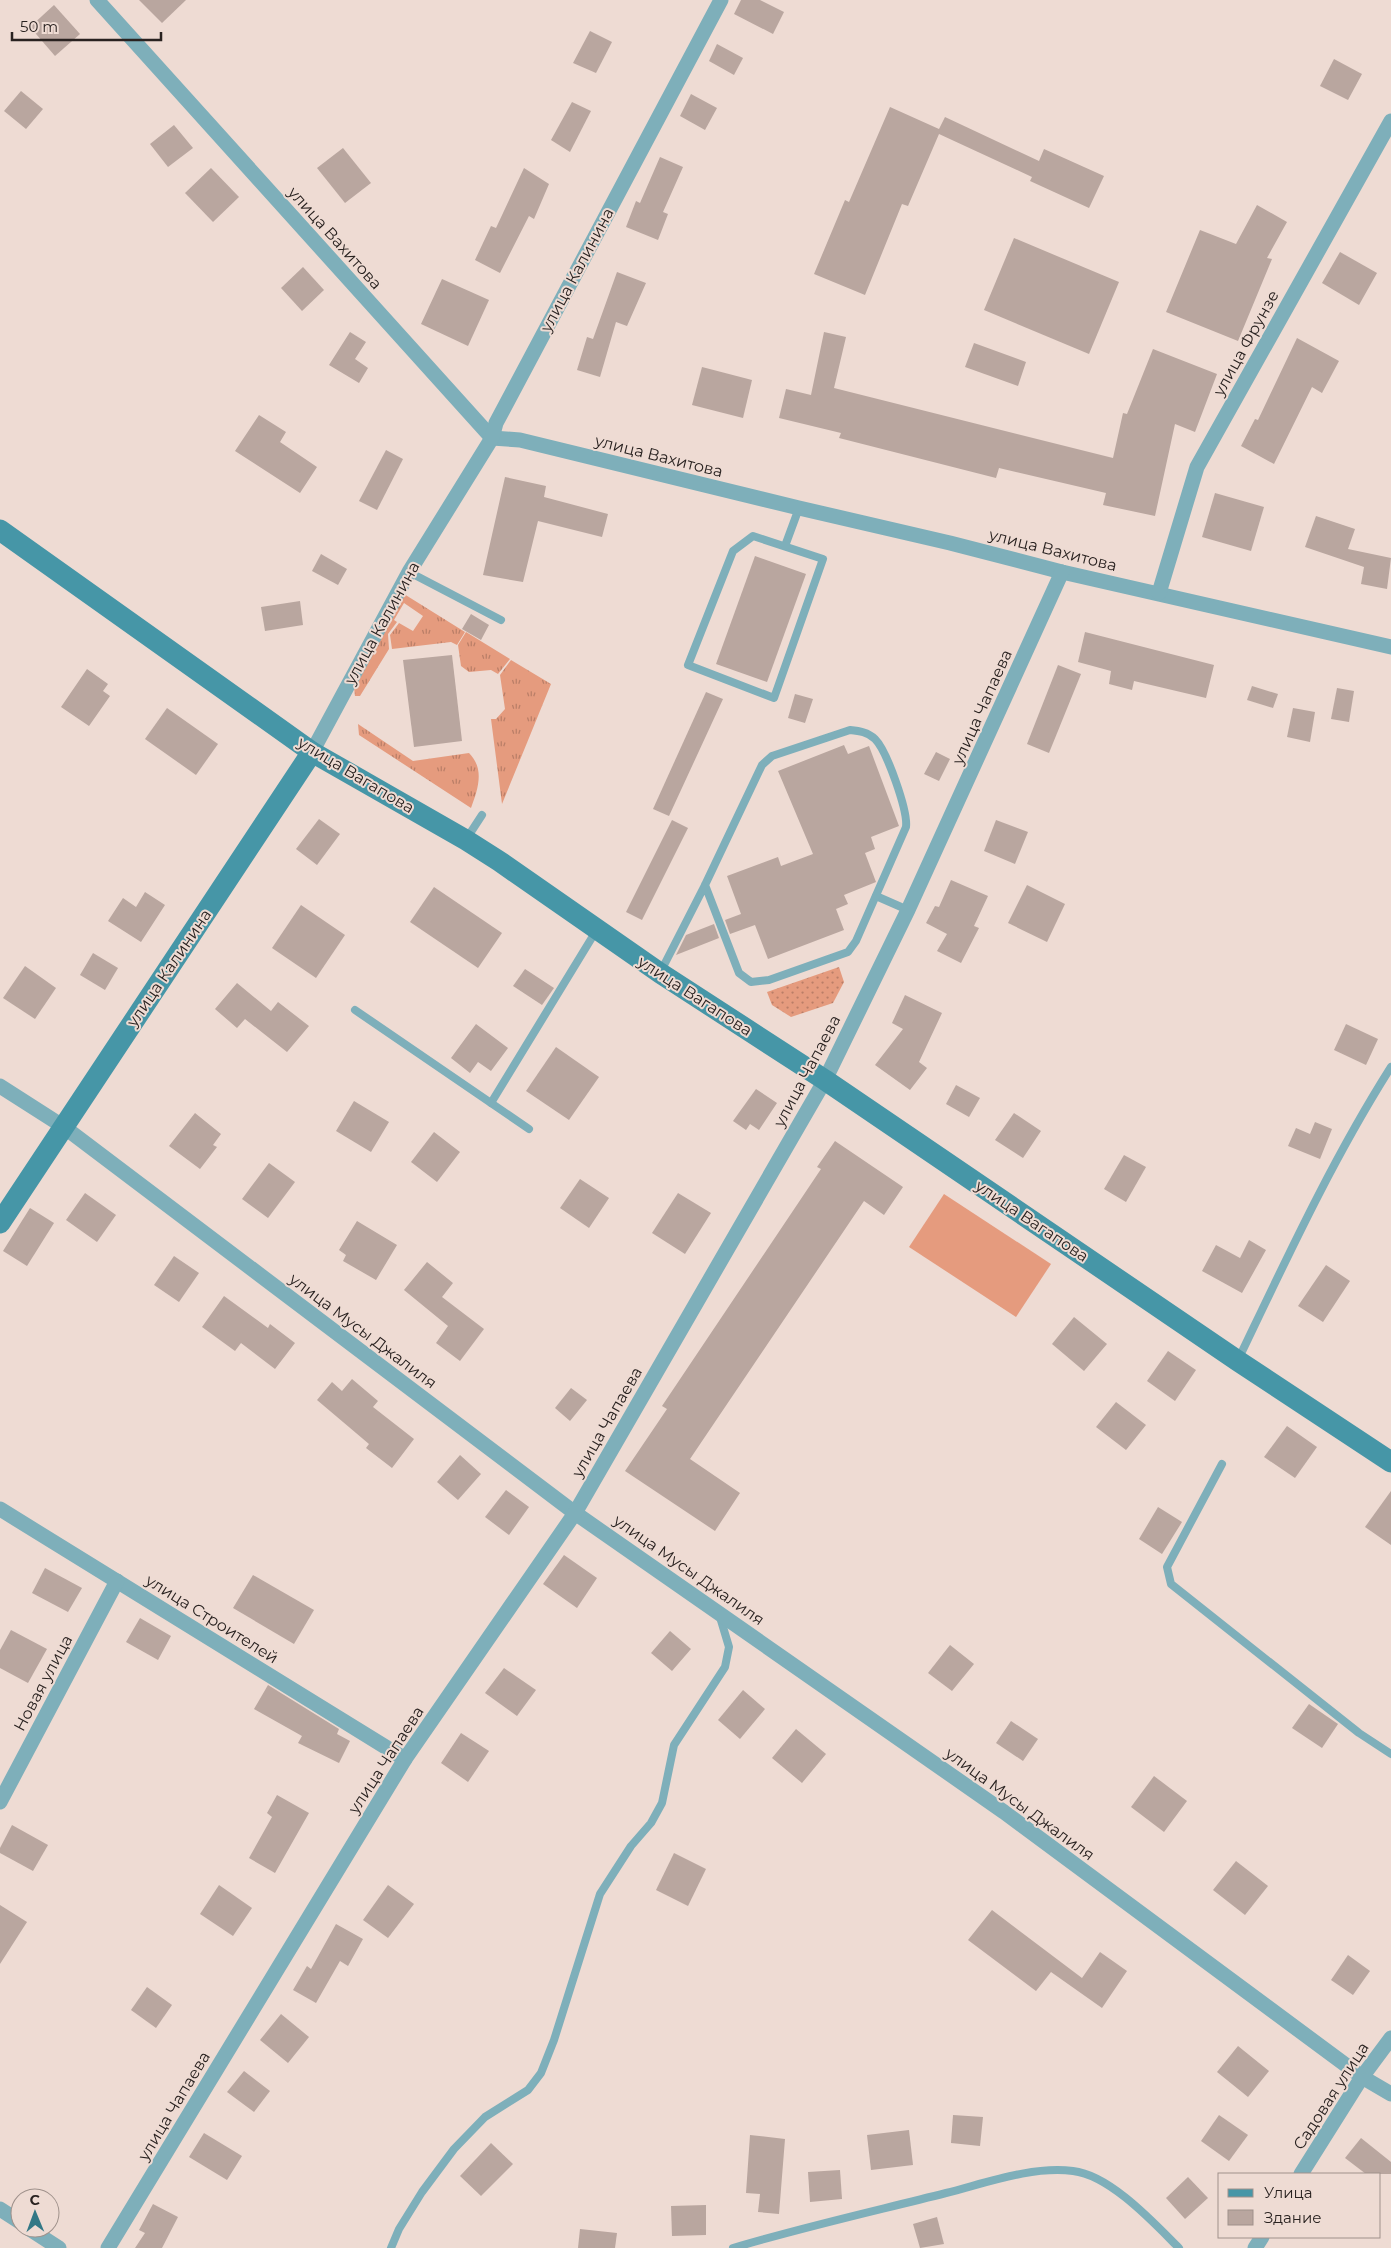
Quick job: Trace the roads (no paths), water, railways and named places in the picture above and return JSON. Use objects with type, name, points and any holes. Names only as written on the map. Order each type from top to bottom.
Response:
[{"type":"street","name":"улица Вахитова","points":[[97,0],[492,438],[520,440],[950,543],[1062,572],[1391,646]]},
{"type":"street","name":"улица Калинина","points":[[0,1223],[312,752],[409,572],[492,438],[496,423],[721,0]]},
{"type":"street","name":"улица Фрунзе","points":[[1159,594],[1196,468],[1391,121]]},
{"type":"street","name":"улица Вагапова","points":[[0,530],[312,752],[466,840],[502,856],[598,930],[660,973],[825,1080],[1238,1361],[1391,1462]]},
{"type":"street","name":"улица Чапаева","points":[[108,2248],[405,1759],[576,1512],[825,1080],[908,910],[1062,572]]},
{"type":"street","name":"улица Мусы Джалиля","points":[[0,1086],[64,1126],[576,1512],[1004,1812],[1362,2077],[1391,2094]]},
{"type":"street","name":"улица Строителей","points":[[0,1509],[405,1759]]},
{"type":"street","name":"Новая улица","points":[[0,1802],[117,1581]]},
{"type":"street","name":"Садовая улица","points":[[1303,2173],[1362,2077],[1391,2038]]},
{"type":"street","points":[[43,2238],[58,2248]]},
{"type":"lane","points":[[785,546],[798,508]]},
{"type":"lane","points":[[753,536],[785,546],[823,559],[774,698],[688,666],[733,551],[753,536]]},
{"type":"lane","points":[[409,572],[501,620]]},
{"type":"lane","points":[[660,973],[705,885],[762,765],[772,756],[850,730],[858,731],[875,739],[882,748],[907,820],[906,827],[856,941],[848,952],[768,980],[751,982],[739,973],[705,885]]},
{"type":"lane","points":[[466,840],[482,815]]},
{"type":"lane","points":[[876,896],[908,910]]},
{"type":"lane","points":[[491,1103],[598,930]]},
{"type":"lane","points":[[355,1010],[529,1129]]},
{"type":"lane","points":[[1238,1361],[1361,1114],[1391,1067]]},
{"type":"lane","points":[[1222,1464],[1167,1567],[1171,1584],[1359,1733],[1391,1754]]},
{"type":"lane","points":[[391,2248],[399,2229],[422,2192],[454,2149],[485,2117],[528,2090],[541,2073],[554,2040],[600,1894],[631,1846],[651,1823],[662,1803],[674,1744],[725,1667],[729,1646],[718,1612]]},
{"type":"lane","points":[[733,2248],[777,2235],[1019,2175],[1074,2171],[1098,2180],[1130,2201],[1179,2248]]}]
